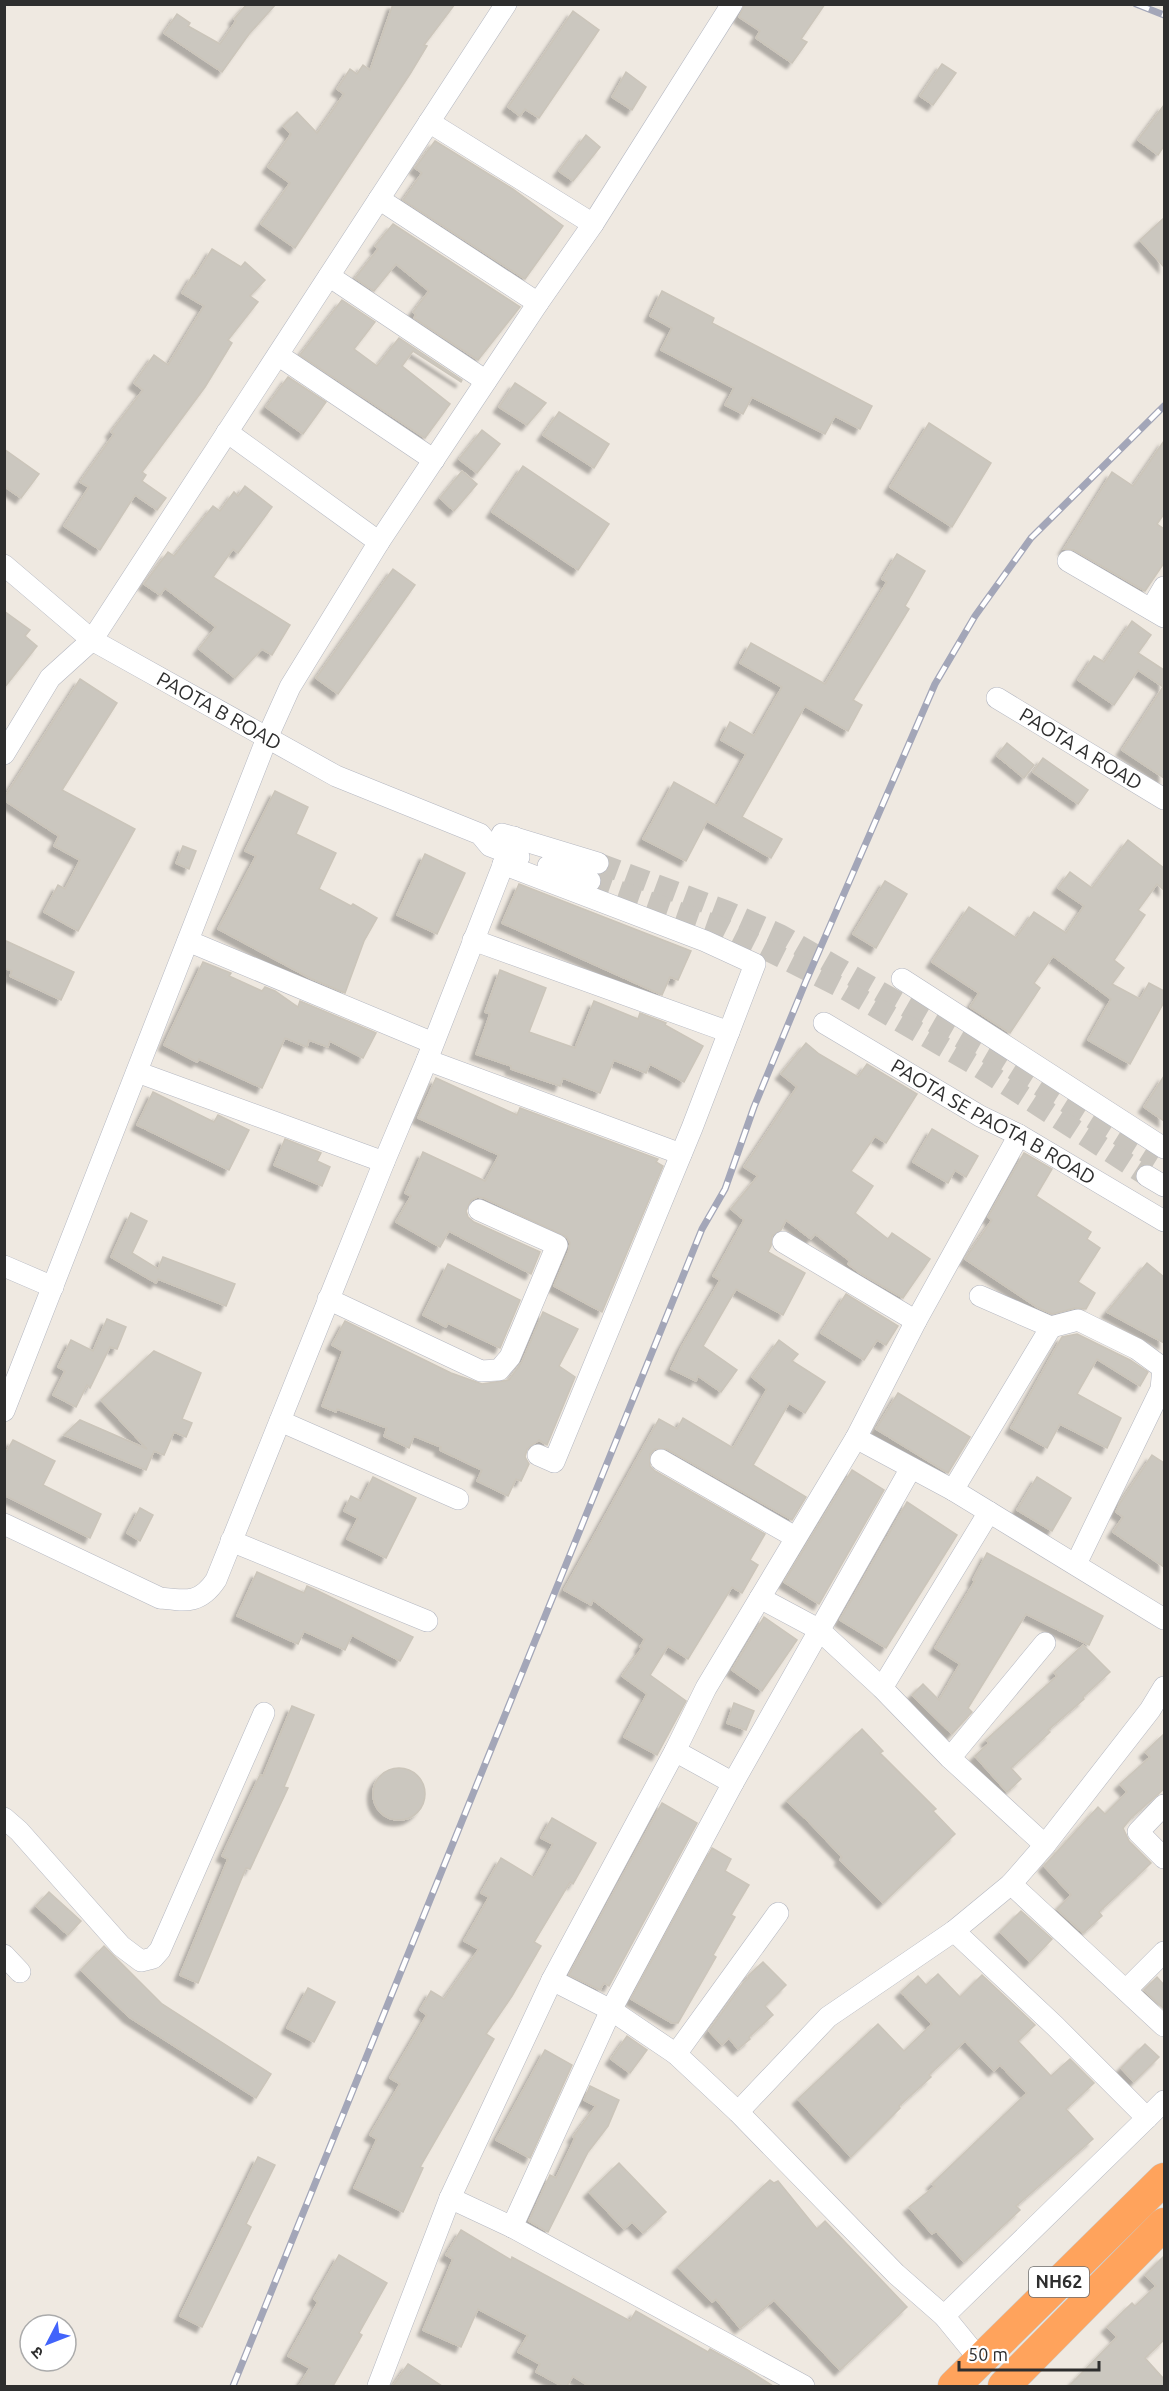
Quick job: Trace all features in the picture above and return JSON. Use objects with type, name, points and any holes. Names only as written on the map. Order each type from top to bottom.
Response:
[{"type":"highway","name":"NH62","points":[[954,2386],[1164,2179]]},
{"type":"highway","name":"NH62","points":[[1004,2386],[1164,2224]]},
{"type":"street","points":[[4,754],[50,678],[92,640],[506,4]]},
{"type":"street","points":[[4,1411],[267,738],[290,687],[379,542],[593,224],[732,4]]},
{"type":"street","points":[[429,122],[593,224]]},
{"type":"street","points":[[379,199],[538,303]]},
{"type":"street","points":[[329,276],[486,381]]},
{"type":"street","points":[[278,355],[434,460]]},
{"type":"street","points":[[227,432],[379,542]]},
{"type":"street","points":[[1068,561],[1158,613],[1164,587]]},
{"type":"street","name":"PAOTA B ROAD","points":[[4,565],[92,640],[336,776],[480,834],[490,846],[594,872]]},
{"type":"street","name":"PAOTA A ROAD","points":[[997,698],[1164,799]]},
{"type":"street","points":[[4,1524],[160,1598],[178,1600],[200,1598],[210,1589],[216,1580],[430,1052],[508,851],[755,964],[681,1154],[554,1462],[538,1455]]},
{"type":"street","points":[[473,940],[729,1032]]},
{"type":"street","points":[[188,941],[430,1052],[681,1154]]},
{"type":"street","points":[[902,979],[1159,1167]]},
{"type":"street","name":"PAOTA SE PAOTA B ROAD","points":[[824,1023],[980,1116],[1019,1136],[1164,1221]]},
{"type":"street","points":[[136,1072],[384,1162]]},
{"type":"street","points":[[378,2386],[450,2198],[552,1980],[675,1751],[706,1688],[856,1438],[916,1321],[1019,1136]]},
{"type":"street","points":[[328,1299],[481,1371],[499,1370],[510,1357],[557,1245],[479,1210]]},
{"type":"street","points":[[783,1242],[916,1321]]},
{"type":"street","points":[[4,1266],[53,1287]]},
{"type":"street","points":[[980,1296],[1051,1327],[1078,1320],[1137,1349],[1162,1368],[1161,1389],[1076,1564]]},
{"type":"street","points":[[953,1490],[1051,1327]]},
{"type":"street","points":[[279,1421],[458,1499]]},
{"type":"street","points":[[856,1438],[953,1490],[1164,1619]]},
{"type":"street","points":[[661,1460],[795,1537]]},
{"type":"street","points":[[512,2227],[611,2010],[818,1629],[911,1468]]},
{"type":"street","points":[[882,1688],[989,1512]]},
{"type":"street","points":[[231,1541],[427,1621]]},
{"type":"street","points":[[760,1598],[818,1629],[882,1688],[950,1758],[1045,1845]]},
{"type":"street","points":[[950,1758],[1045,1643]]},
{"type":"street","points":[[738,2112],[828,2016],[954,1931],[1011,1884],[1045,1845],[1150,1710],[1164,1687]]},
{"type":"street","points":[[4,1818],[19,1831],[121,1946],[141,1961],[153,1958],[160,1950],[264,1713]]},
{"type":"street","points":[[675,1751],[733,1783]]},
{"type":"street","points":[[1164,1805],[1138,1832],[1164,1858]]},
{"type":"street","points":[[1011,1884],[1164,2026]]},
{"type":"street","points":[[676,2054],[778,1913]]},
{"type":"street","points":[[954,1931],[1055,2026],[1146,2118]]},
{"type":"street","points":[[1126,1990],[1164,1952]]},
{"type":"street","points":[[4,1955],[20,1972]]},
{"type":"street","points":[[552,1980],[611,2010],[676,2054],[738,2112],[896,2274],[944,2316],[980,2360]]},
{"type":"street","points":[[944,2316],[1164,2101]]},
{"type":"street","points":[[450,2198],[512,2227],[804,2386]]},
{"type":"building","points":[[247,4],[276,4],[249,34],[222,72],[164,33],[177,14],[190,23],[188,26],[220,44],[236,21],[234,19]]},
{"type":"building","points":[[393,4],[455,4],[424,45],[427,46],[410,74],[295,248],[261,224],[290,183],[268,167],[291,134],[283,126],[297,112],[317,133],[344,94],[337,89],[350,69],[357,74],[363,65],[370,70]]},
{"type":"building","points":[[745,4],[825,4],[801,39],[807,42],[792,63],[756,38],[760,31],[739,17]]},
{"type":"building","points":[[573,11],[599,30],[539,118],[525,109],[520,116],[508,107]]},
{"type":"building","points":[[942,64],[956,73],[933,105],[920,96]]},
{"type":"building","points":[[626,72],[646,87],[632,110],[612,97]]},
{"type":"building","points":[[1164,105],[1164,146],[1158,155],[1138,140]]},
{"type":"building","points":[[586,135],[600,147],[573,181],[559,171]]},
{"type":"building","points":[[435,141],[513,189],[563,226],[525,279],[403,200],[422,173],[415,168]]},
{"type":"building","points":[[1164,218],[1164,267],[1140,240]]},
{"type":"building","points":[[393,224],[520,307],[478,360],[414,318],[416,315],[413,312],[429,291],[396,264],[374,291],[355,278],[378,249],[375,246]]},
{"type":"building","points":[[212,249],[241,267],[245,262],[265,280],[250,296],[258,302],[228,340],[232,343],[205,387],[142,472],[146,475],[142,481],[166,498],[157,510],[135,495],[100,550],[64,526],[89,487],[80,482],[114,434],[111,432],[143,390],[134,383],[154,355],[168,365],[204,306],[182,293]]},
{"type":"building","points":[[662,291],[714,318],[712,323],[872,406],[860,429],[835,416],[825,434],[752,397],[743,414],[725,405],[734,388],[661,350],[672,328],[650,316]]},
{"type":"building","points":[[342,300],[375,322],[354,349],[377,366],[399,338],[462,380],[461,382],[413,351],[402,366],[450,404],[425,438],[300,355]]},
{"type":"building","points":[[288,377],[326,402],[303,434],[266,407]]},
{"type":"building","points":[[515,383],[546,403],[527,425],[499,407]]},
{"type":"building","points":[[559,412],[609,444],[594,468],[543,435]]},
{"type":"building","points":[[929,423],[991,463],[952,527],[890,487]]},
{"type":"building","points":[[482,430],[500,444],[477,473],[459,459]]},
{"type":"building","points":[[1164,441],[1164,514],[1157,524],[1164,529],[1164,563],[1145,591],[1074,550],[1064,549],[1112,472],[1133,486]]},
{"type":"building","points":[[4,449],[39,474],[21,498],[4,486]]},
{"type":"building","points":[[523,466],[609,524],[578,570],[492,512]]},
{"type":"building","points":[[462,471],[477,484],[454,511],[440,498]]},
{"type":"building","points":[[245,486],[272,507],[238,553],[233,549],[213,577],[290,625],[272,655],[262,649],[235,678],[199,649],[216,627],[165,588],[160,595],[144,584],[168,552],[174,556],[213,506],[220,511],[234,492],[238,496]]},
{"type":"building","points":[[897,554],[925,571],[905,606],[909,609],[853,700],[862,705],[848,731],[805,706],[742,817],[782,839],[771,858],[707,821],[686,861],[643,839],[674,782],[717,806],[746,754],[721,740],[730,722],[754,736],[782,687],[740,663],[751,643],[825,684],[887,582],[882,579]]},
{"type":"building","points":[[393,569],[415,585],[338,694],[316,678]]},
{"type":"building","points":[[4,611],[30,630],[25,636],[37,646],[4,688]]},
{"type":"building","points":[[1132,621],[1151,635],[1138,653],[1164,670],[1164,778],[1122,750],[1163,687],[1138,670],[1114,705],[1078,680],[1094,656],[1104,662]]},
{"type":"building","points":[[80,679],[117,703],[62,790],[135,829],[78,931],[44,912],[58,885],[65,889],[80,860],[54,846],[59,836],[4,798]]},
{"type":"building","points":[[1007,743],[1034,765],[1024,778],[997,756]]},
{"type":"building","points":[[1043,758],[1088,790],[1078,804],[1033,772]]},
{"type":"building","points":[[275,791],[308,807],[296,834],[336,853],[319,889],[377,918],[364,941],[345,993],[310,978],[218,929],[256,856],[245,851]]},
{"type":"building","points":[[1128,840],[1164,868],[1164,890],[1157,884],[1138,910],[1145,915],[1114,960],[1124,968],[1112,984],[1140,999],[1149,983],[1164,991],[1164,1002],[1130,1064],[1088,1040],[1111,999],[1053,956],[1034,983],[1040,988],[1010,1033],[970,1007],[979,993],[932,962],[969,907],[1016,938],[1034,912],[1066,933],[1084,906],[1058,888],[1070,872],[1092,888]]},
{"type":"building","points":[[183,846],[196,851],[189,869],[176,863]]},
{"type":"building","points":[[425,854],[465,873],[437,934],[397,915]]},
{"type":"building","points":[[885,881],[907,894],[876,948],[853,934]]},
{"type":"building","points":[[519,884],[691,951],[678,980],[670,977],[662,995],[502,923]]},
{"type":"building","points":[[4,940],[74,972],[61,1000],[10,976],[12,971],[4,968]]},
{"type":"building","points":[[203,962],[231,973],[229,976],[262,991],[265,987],[275,991],[298,1007],[300,1001],[376,1033],[363,1058],[330,1041],[328,1047],[309,1040],[307,1047],[285,1038],[262,1088],[199,1059],[197,1062],[164,1045]]},
{"type":"building","points":[[500,970],[546,988],[529,1032],[575,1048],[594,1001],[638,1019],[640,1013],[666,1023],[665,1025],[703,1046],[684,1082],[650,1064],[646,1073],[614,1060],[600,1093],[563,1078],[560,1086],[511,1069],[511,1066],[476,1054],[490,1014],[485,1012]]},
{"type":"building","points":[[806,1043],[819,1054],[858,1077],[867,1064],[917,1094],[886,1143],[875,1136],[851,1171],[873,1186],[855,1213],[888,1239],[892,1233],[930,1259],[903,1298],[860,1273],[848,1264],[850,1261],[815,1234],[811,1239],[786,1220],[781,1230],[772,1236],[768,1252],[805,1273],[783,1315],[736,1289],[703,1346],[737,1370],[721,1392],[698,1376],[696,1381],[671,1369],[720,1280],[713,1276],[744,1220],[731,1209],[758,1176],[744,1167],[797,1087],[781,1074]]},
{"type":"building","points":[[1164,1076],[1164,1121],[1144,1107]]},
{"type":"building","points":[[436,1078],[517,1115],[520,1108],[658,1159],[656,1162],[663,1166],[602,1312],[554,1286],[569,1250],[570,1243],[567,1237],[484,1198],[477,1197],[471,1200],[466,1211],[468,1217],[474,1222],[540,1252],[531,1274],[449,1231],[440,1247],[396,1222],[411,1196],[405,1193],[423,1152],[485,1181],[499,1155],[418,1118]]},
{"type":"building","points":[[153,1092],[214,1122],[218,1115],[249,1130],[229,1170],[137,1125]]},
{"type":"building","points":[[932,1129],[978,1156],[966,1177],[955,1170],[948,1183],[913,1162]]},
{"type":"building","points":[[285,1139],[321,1153],[317,1161],[330,1167],[322,1186],[274,1165]]},
{"type":"building","points":[[1024,1153],[1052,1169],[1036,1196],[1091,1232],[1087,1239],[1100,1248],[1078,1282],[1095,1293],[1086,1309],[1075,1308],[1052,1314],[1037,1307],[965,1259],[992,1220],[988,1217]]},
{"type":"building","points":[[131,1213],[147,1221],[132,1253],[158,1269],[163,1257],[235,1284],[226,1306],[158,1279],[156,1283],[111,1257]]},
{"type":"building","points":[[1147,1263],[1164,1277],[1164,1343],[1107,1312]]},
{"type":"building","points":[[448,1264],[520,1300],[500,1348],[448,1323],[446,1327],[423,1315]]},
{"type":"building","points":[[846,1294],[898,1326],[886,1345],[877,1340],[864,1360],[821,1333]]},
{"type":"building","points":[[543,1312],[578,1329],[559,1366],[575,1377],[547,1445],[539,1440],[527,1449],[525,1457],[529,1464],[521,1481],[516,1479],[508,1496],[477,1481],[482,1470],[440,1450],[441,1447],[414,1436],[409,1448],[384,1436],[387,1428],[337,1409],[336,1412],[322,1406],[343,1351],[332,1345],[345,1321],[451,1373],[482,1384],[509,1380],[522,1362]]},
{"type":"building","points":[[107,1319],[126,1327],[117,1349],[110,1347],[90,1388],[87,1385],[76,1407],[53,1395],[65,1371],[58,1367],[71,1340],[93,1351]]},
{"type":"building","points":[[1077,1334],[1130,1360],[1148,1372],[1140,1386],[1097,1359],[1077,1394],[1121,1418],[1107,1448],[1060,1424],[1047,1448],[1011,1428],[1062,1337]]},
{"type":"building","points":[[779,1340],[798,1354],[792,1361],[825,1382],[805,1413],[789,1403],[753,1465],[806,1497],[792,1520],[667,1449],[655,1449],[650,1454],[650,1466],[655,1471],[765,1534],[750,1560],[758,1565],[742,1593],[732,1587],[688,1659],[668,1646],[650,1675],[686,1701],[657,1755],[624,1737],[647,1694],[622,1676],[642,1648],[640,1647],[645,1639],[593,1600],[591,1605],[564,1590],[659,1419],[677,1429],[683,1418],[733,1448],[767,1389],[752,1377]]},
{"type":"building","points":[[154,1351],[201,1373],[182,1419],[192,1423],[186,1437],[174,1432],[164,1455],[154,1451],[146,1470],[64,1435],[80,1420],[147,1449],[101,1400]]},
{"type":"building","points":[[898,1393],[970,1437],[948,1473],[876,1429]]},
{"type":"building","points":[[13,1440],[55,1461],[43,1485],[101,1514],[90,1538],[4,1495],[4,1456]]},
{"type":"building","points":[[1152,1455],[1164,1463],[1164,1567],[1113,1532],[1123,1517],[1116,1512],[1120,1503]]},
{"type":"building","points":[[852,1470],[884,1490],[819,1604],[784,1582]]},
{"type":"building","points":[[373,1477],[416,1498],[386,1558],[347,1539],[358,1518],[344,1511],[351,1496],[361,1501]]},
{"type":"building","points":[[1037,1477],[1071,1498],[1052,1531],[1017,1510]]},
{"type":"building","points":[[907,1502],[957,1535],[886,1648],[840,1620]]},
{"type":"building","points":[[140,1508],[153,1515],[140,1541],[127,1533]]},
{"type":"building","points":[[987,1553],[1103,1616],[1089,1645],[1026,1614],[968,1708],[972,1712],[952,1734],[912,1695],[923,1684],[939,1700],[960,1664],[935,1648],[975,1581],[973,1580]]},
{"type":"building","points":[[257,1572],[304,1593],[307,1586],[413,1637],[400,1661],[352,1635],[345,1650],[304,1631],[298,1644],[237,1616]]},
{"type":"building","points":[[764,1617],[797,1640],[762,1691],[732,1670]]},
{"type":"building","points":[[1083,1645],[1110,1672],[1011,1768],[1021,1779],[1007,1792],[975,1756],[989,1743],[986,1740],[1057,1676],[1054,1672]]},
{"type":"building","points":[[734,1703],[754,1711],[746,1730],[727,1723]]},
{"type":"building","points":[[292,1706],[314,1715],[284,1787],[288,1788],[250,1869],[246,1868],[198,1983],[180,1975],[228,1859],[222,1856],[260,1775],[263,1776]]},
{"type":"building","points":[[862,1729],[883,1751],[880,1753],[936,1809],[933,1811],[955,1834],[883,1903],[840,1860],[842,1857],[787,1801]]},
{"type":"building","points":[[1164,1734],[1164,1789],[1123,1828],[1129,1841],[1151,1863],[1099,1912],[1102,1916],[1083,1933],[1057,1909],[1071,1895],[1044,1866],[1098,1807],[1105,1814],[1127,1792],[1120,1784],[1150,1757],[1145,1752]]},
{"type":"building","points":[[394,1768],[404,1768],[418,1775],[425,1794],[418,1813],[404,1820],[394,1820],[384,1816],[377,1809],[373,1799],[373,1789],[377,1779],[384,1772]]},
{"type":"building","points":[[662,1803],[697,1823],[609,1986],[604,1983],[600,1990],[569,1975]]},
{"type":"building","points":[[552,1818],[596,1843],[573,1884],[570,1882],[534,1942],[541,1946],[512,1996],[486,2034],[494,2039],[420,2167],[423,2168],[403,2212],[354,2188],[377,2139],[370,2135],[400,2084],[390,2078],[427,2015],[420,2010],[431,1991],[444,1999],[479,1949],[464,1941],[489,1897],[481,1893],[501,1858],[534,1878],[553,1844],[541,1838]]},
{"type":"building","points":[[712,1848],[731,1859],[725,1871],[749,1885],[731,1915],[735,1917],[713,1955],[716,1957],[678,2023],[672,2023],[631,1999]]},
{"type":"building","points":[[49,1892],[81,1921],[68,1935],[36,1906]]},
{"type":"building","points":[[1021,1911],[1052,1939],[1030,1962],[1000,1932]]},
{"type":"building","points":[[104,1946],[162,2004],[271,2074],[256,2098],[129,2017],[81,1970]]},
{"type":"building","points":[[763,1962],[786,1985],[765,2006],[773,2015],[738,2049],[729,2038],[722,2045],[709,2031],[749,1978],[748,1976]]},
{"type":"building","points":[[938,1974],[960,1997],[982,1975],[1035,2025],[1018,2041],[1051,2076],[1070,2059],[1094,2083],[1066,2109],[1093,2139],[1016,2206],[1020,2210],[964,2262],[936,2231],[932,2234],[909,2207],[935,2186],[932,2184],[1027,2093],[1000,2065],[994,2071],[965,2041],[929,2075],[931,2077],[899,2106],[900,2108],[851,2157],[798,2099],[878,2024],[904,2051],[932,2024],[901,1992],[918,1976],[926,1985]]},
{"type":"building","points":[[1157,1977],[1164,1985],[1164,2009],[1144,1990]]},
{"type":"building","points":[[308,1988],[335,2002],[314,2042],[287,2028]]},
{"type":"building","points":[[627,2036],[647,2050],[630,2073],[611,2059]]},
{"type":"building","points":[[1145,2044],[1159,2057],[1134,2082],[1121,2068]]},
{"type":"building","points":[[545,2050],[572,2065],[530,2158],[496,2140]]},
{"type":"building","points":[[590,2086],[619,2100],[608,2126],[588,2152],[548,2232],[529,2221],[550,2175],[556,2178],[575,2138],[573,2137],[596,2106],[584,2100]]},
{"type":"building","points":[[258,2157],[275,2165],[246,2224],[251,2227],[202,2327],[180,2316]]},
{"type":"building","points":[[619,2163],[666,2212],[643,2233],[632,2222],[624,2229],[589,2192]]},
{"type":"building","points":[[770,2180],[774,2183],[778,2181],[817,2229],[825,2221],[907,2307],[840,2370],[774,2300],[740,2328],[716,2299],[712,2302],[678,2267]]},
{"type":"building","points":[[461,2230],[511,2260],[512,2257],[630,2321],[636,2311],[708,2352],[710,2349],[773,2386],[589,2386],[573,2376],[567,2386],[562,2386],[536,2372],[540,2364],[518,2352],[528,2335],[478,2309],[461,2347],[423,2330],[453,2259],[446,2255]]},
{"type":"building","points":[[339,2255],[387,2283],[359,2333],[362,2335],[333,2386],[299,2386],[310,2368],[288,2356],[318,2302],[314,2299]]},
{"type":"building","points":[[1164,2256],[1164,2340],[1145,2358],[1164,2379],[1164,2386],[1069,2386],[1117,2337],[1107,2327],[1132,2303],[1135,2306],[1156,2286],[1145,2275]]},
{"type":"building","points":[[408,2364],[442,2386],[393,2386]]},
{"type":"tunnel","points":[[598,863],[727,911],[781,935],[989,1054],[1157,1159]]},
{"type":"tunnel","points":[[590,881],[721,927],[844,989],[980,1068],[1147,1176]]},
{"type":"railway","points":[[1136,4],[1164,15]]},
{"type":"railway","points":[[233,2386],[702,1229],[725,1189],[754,1107],[806,981],[935,684],[975,616],[1031,538],[1164,406]]}]
